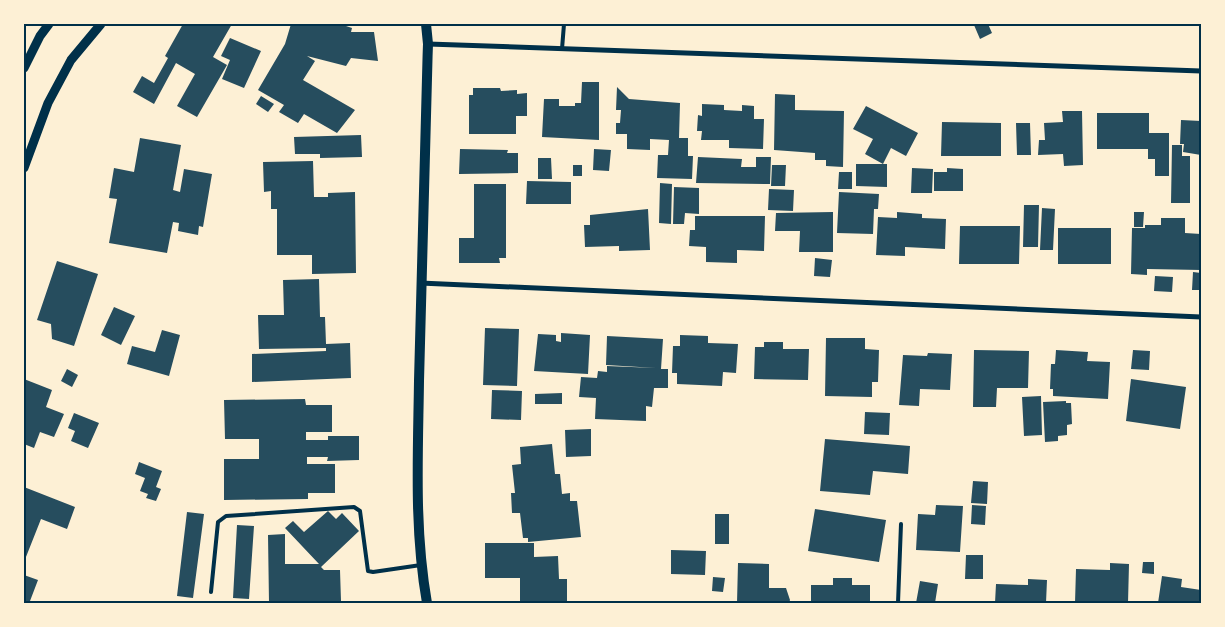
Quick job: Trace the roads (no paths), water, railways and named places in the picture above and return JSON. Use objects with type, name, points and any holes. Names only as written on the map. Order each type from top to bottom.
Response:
[{"type":"main road","points":[[426,24],[428,44],[420,282],[417,517],[420,565],[427,603]]},
{"type":"street","points":[[24,68],[40,36],[49,24]]},
{"type":"street","points":[[24,168],[48,103],[71,60],[101,24]]},
{"type":"street","points":[[428,44],[1201,71]]},
{"type":"street","points":[[420,282],[1201,317]]},
{"type":"lane","points":[[562,49],[564,24]]},
{"type":"lane","points":[[211,592],[218,522],[226,516],[354,507],[360,511],[368,571],[420,565]]},
{"type":"lane","points":[[898,603],[901,524]]}]
